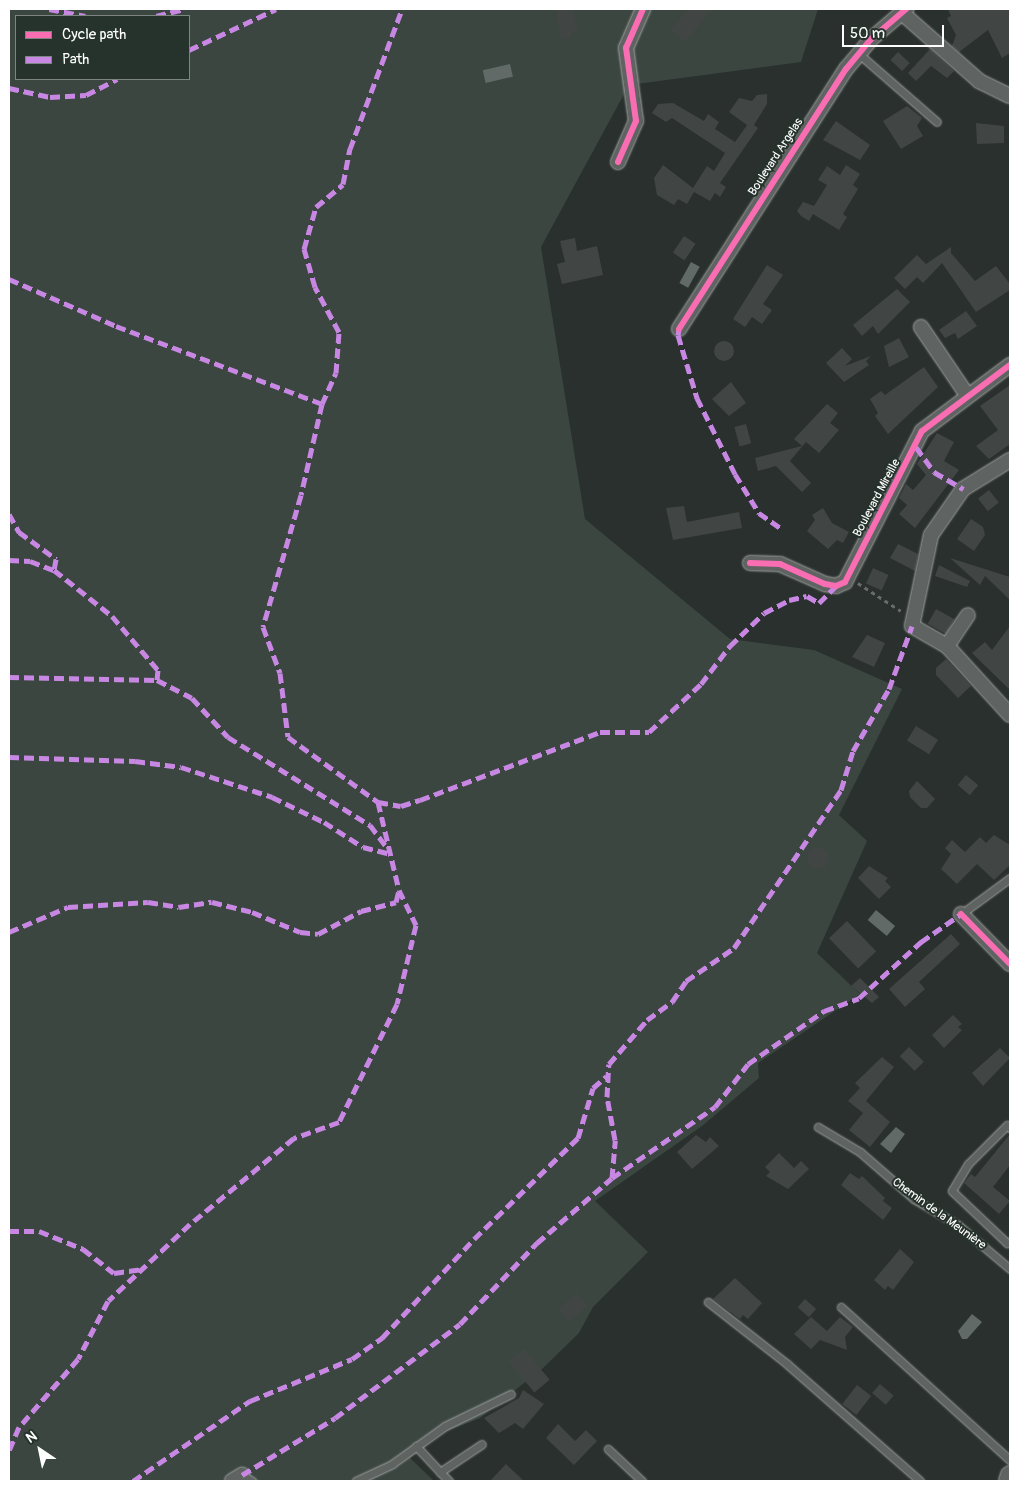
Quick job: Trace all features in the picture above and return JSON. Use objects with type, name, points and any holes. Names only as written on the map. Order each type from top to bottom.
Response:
[{"type":"street","points":[[618,162],[636,121],[626,48],[643,9]]},
{"type":"street","points":[[904,11],[979,81],[1010,96]]},
{"type":"street","name":"Boulevard Argelas","points":[[679,329],[859,54],[904,11]]},
{"type":"street","points":[[921,327],[967,395]]},
{"type":"street","name":"Boulevard Mireille","points":[[848,576],[922,431],[967,395],[1010,365]]},
{"type":"street","points":[[1010,460],[963,489],[931,534],[912,626],[947,646],[1010,715]]},
{"type":"street","points":[[750,563],[780,564],[836,586],[848,576]]},
{"type":"street","points":[[947,646],[968,615]]},
{"type":"street","points":[[961,914],[1010,964]]},
{"type":"street","points":[[1008,1481],[1010,1475]]},
{"type":"lane","points":[[859,54],[937,122]]},
{"type":"lane","points":[[961,914],[1010,878]]},
{"type":"lane","points":[[1010,1128],[1007,1125],[968,1164],[952,1191],[1007,1243],[1010,1242]]},
{"type":"lane","name":"Chemin de la Meunière","points":[[818,1127],[860,1152],[914,1199],[958,1225],[1010,1269]]},
{"type":"lane","points":[[708,1302],[787,1364],[920,1481]]},
{"type":"lane","points":[[842,1307],[1010,1460]]},
{"type":"lane","points":[[356,1481],[392,1464],[445,1426],[511,1394]]},
{"type":"lane","points":[[440,1472],[482,1444]]},
{"type":"lane","points":[[416,1446],[449,1481]]},
{"type":"lane","points":[[608,1449],[642,1481]]},
{"type":"path","points":[[848,576],[905,614],[912,626]]},
{"type":"shaded area","points":[[9,9],[818,9],[801,62],[629,85],[541,247],[585,519],[730,639],[814,650],[902,689],[839,815],[867,841],[817,953],[860,994],[758,1063],[759,1078],[702,1126],[595,1201],[648,1252],[593,1307],[579,1333],[543,1368],[480,1418],[442,1433],[410,1458],[434,1481],[9,1481]]},
{"type":"shaded area","points":[[510,64],[513,77],[486,83],[483,70]]},
{"type":"shaded area","points":[[691,262],[700,267],[688,288],[679,283]]},
{"type":"shaded area","points":[[876,910],[895,926],[887,936],[868,920]]},
{"type":"shaded area","points":[[896,1127],[905,1134],[891,1153],[880,1144]]},
{"type":"shaded area","points":[[972,1314],[982,1322],[967,1339],[962,1339],[958,1331]]},
{"type":"building","points":[[573,9],[578,30],[571,32],[572,37],[561,40],[556,10]]},
{"type":"building","points":[[688,9],[713,9],[685,42],[670,30]]},
{"type":"building","points":[[948,9],[1010,9],[1010,53],[1002,58],[988,30],[959,52],[952,46],[956,35],[947,18],[951,16]]},
{"type":"building","points":[[930,49],[954,71],[947,78],[931,66],[916,81],[908,73]]},
{"type":"building","points":[[898,52],[910,63],[902,71],[890,60]]},
{"type":"building","points":[[767,94],[767,104],[754,125],[758,128],[720,183],[726,187],[720,197],[715,193],[710,201],[694,192],[687,204],[678,199],[674,205],[657,195],[654,178],[663,165],[693,188],[707,166],[714,171],[725,153],[672,118],[666,122],[652,113],[658,104],[673,103],[704,121],[708,114],[719,122],[715,129],[735,142],[747,125],[729,112],[739,98],[752,101],[757,95]]},
{"type":"building","points":[[907,106],[922,118],[917,126],[923,136],[901,149],[883,121]]},
{"type":"building","points":[[836,121],[870,145],[860,160],[823,140]]},
{"type":"building","points":[[976,123],[1004,126],[1004,143],[977,144]]},
{"type":"building","points":[[846,165],[860,174],[853,185],[858,189],[843,214],[847,217],[839,230],[813,214],[809,221],[801,216],[797,211],[803,202],[814,206],[827,185],[818,180],[827,166],[840,175]]},
{"type":"building","points":[[684,236],[696,244],[684,260],[673,253]]},
{"type":"building","points":[[575,238],[577,251],[597,246],[603,275],[562,284],[557,264],[565,262],[560,241]]},
{"type":"building","points":[[951,247],[951,253],[975,281],[996,266],[1010,284],[1010,290],[976,312],[942,263],[923,283],[917,277],[905,289],[894,278],[917,255],[926,264]]},
{"type":"building","points":[[767,265],[783,275],[763,304],[772,310],[762,324],[752,317],[745,327],[733,319]]},
{"type":"building","points":[[897,289],[910,302],[878,334],[873,326],[862,336],[853,325]]},
{"type":"building","points":[[966,311],[977,326],[958,339],[955,333],[945,338],[939,330]]},
{"type":"building","points":[[899,338],[909,357],[889,367],[884,346]]},
{"type":"building","points":[[720,341],[728,341],[734,347],[734,355],[728,361],[720,361],[714,355],[714,347]]},
{"type":"building","points":[[842,348],[852,359],[845,366],[871,356],[866,361],[869,365],[844,382],[826,363]]},
{"type":"building","points":[[924,367],[938,387],[888,434],[875,416],[878,413],[870,399],[881,391],[885,395]]},
{"type":"building","points":[[731,382],[746,403],[729,416],[712,399]]},
{"type":"building","points":[[1010,385],[1010,444],[989,459],[976,446],[998,430],[980,406]]},
{"type":"building","points":[[827,404],[838,413],[830,423],[839,430],[819,453],[806,442],[790,461],[811,483],[802,492],[776,466],[758,471],[755,458],[802,446],[794,439]]},
{"type":"building","points":[[746,424],[751,443],[740,446],[734,427]]},
{"type":"building","points":[[937,433],[954,442],[944,461],[959,470],[915,528],[899,514],[907,505],[899,498],[906,484],[913,490],[926,475],[917,464]]},
{"type":"building","points":[[989,490],[999,503],[988,511],[978,499]]},
{"type":"building","points":[[684,506],[687,522],[739,512],[742,528],[673,540],[666,508]]},
{"type":"building","points":[[823,508],[832,523],[849,532],[843,543],[837,540],[828,549],[807,531],[815,520],[812,515]]},
{"type":"building","points":[[971,519],[983,527],[985,535],[974,551],[957,539]]},
{"type":"building","points":[[898,544],[918,554],[915,571],[890,558]]},
{"type":"building","points":[[950,558],[1010,577],[1010,600],[985,576],[980,585]]},
{"type":"building","points":[[939,565],[970,581],[967,587],[935,576]]},
{"type":"building","points":[[873,568],[889,575],[882,590],[866,584]]},
{"type":"building","points":[[936,609],[954,619],[946,634],[928,624]]},
{"type":"building","points":[[1010,626],[1010,690],[972,653],[985,642],[992,650]]},
{"type":"building","points":[[867,635],[885,643],[874,667],[852,657]]},
{"type":"building","points":[[946,659],[971,686],[958,698],[936,675],[936,668]]},
{"type":"building","points":[[916,726],[938,740],[929,754],[907,740]]},
{"type":"building","points":[[966,775],[978,785],[970,795],[958,785]]},
{"type":"building","points":[[917,781],[935,799],[927,808],[921,808],[910,797],[909,791]]},
{"type":"building","points":[[994,835],[1010,845],[1010,865],[994,880],[977,864],[957,884],[941,869],[951,854],[945,848],[952,840],[965,852],[980,837],[986,843]]},
{"type":"building","points":[[818,847],[826,850],[829,858],[826,866],[818,869],[810,866],[807,858],[810,850]]},
{"type":"building","points":[[869,866],[888,878],[885,881],[891,887],[879,899],[858,878]]},
{"type":"building","points":[[847,921],[876,951],[858,969],[829,938]]},
{"type":"building","points":[[951,934],[960,944],[919,982],[925,989],[905,1007],[889,989]]},
{"type":"building","points":[[860,978],[879,997],[872,1003],[851,986]]},
{"type":"building","points":[[953,1015],[962,1024],[958,1027],[962,1030],[944,1048],[932,1035]]},
{"type":"building","points":[[909,1047],[924,1062],[915,1071],[900,1056]]},
{"type":"building","points":[[1000,1048],[1010,1058],[983,1086],[972,1073]]},
{"type":"building","points":[[882,1057],[894,1067],[866,1101],[890,1122],[870,1147],[849,1130],[863,1113],[848,1101],[860,1088],[855,1083]]},
{"type":"building","points":[[1010,1134],[1010,1165],[993,1187],[1010,1201],[999,1214],[964,1183],[971,1174],[975,1177]]},
{"type":"building","points":[[696,1135],[706,1142],[710,1137],[719,1146],[692,1169],[677,1152]]},
{"type":"building","points":[[779,1153],[794,1168],[801,1161],[809,1169],[788,1189],[766,1176],[770,1172],[765,1167]]},
{"type":"building","points":[[850,1173],[859,1179],[862,1176],[885,1198],[883,1201],[892,1208],[883,1220],[841,1185]]},
{"type":"building","points":[[900,1249],[914,1262],[893,1290],[888,1286],[885,1290],[874,1280]]},
{"type":"building","points":[[735,1278],[762,1303],[748,1319],[743,1315],[740,1319],[713,1299]]},
{"type":"building","points":[[577,1293],[588,1306],[569,1322],[558,1309]]},
{"type":"building","points":[[805,1299],[816,1309],[809,1317],[798,1307]]},
{"type":"building","points":[[811,1317],[827,1331],[840,1317],[853,1327],[845,1337],[847,1350],[820,1340],[811,1349],[794,1334]]},
{"type":"building","points":[[524,1349],[550,1380],[534,1392],[509,1362]]},
{"type":"building","points":[[880,1384],[894,1396],[886,1405],[872,1393]]},
{"type":"building","points":[[857,1385],[871,1396],[856,1415],[842,1404]]},
{"type":"building","points":[[523,1390],[544,1404],[523,1429],[515,1423],[499,1433],[484,1418],[519,1398]]},
{"type":"building","points":[[558,1424],[575,1441],[586,1430],[597,1441],[574,1465],[546,1438]]},
{"type":"building","points":[[506,1464],[524,1481],[490,1481]]},
{"type":"marked path","points":[[49,9],[80,15]]},
{"type":"marked path","points":[[160,15],[184,9]]},
{"type":"marked path","points":[[190,50],[276,9]]},
{"type":"marked path","points":[[322,404],[336,373],[339,332],[315,287],[304,249],[316,207],[343,184],[350,149],[402,9]]},
{"type":"marked path","points":[[9,88],[50,97],[86,95],[115,80]]},
{"type":"marked path","points":[[9,279],[116,326],[322,404],[301,495],[263,627],[280,673],[288,737],[378,802],[399,890],[416,925],[397,1004],[339,1122],[294,1138],[190,1224],[108,1301],[78,1359],[19,1427],[9,1451]]},
{"type":"marked path","points":[[679,329],[678,335],[697,398],[735,474],[759,513],[783,530]]},
{"type":"marked path","points":[[916,447],[934,472],[963,489]]},
{"type":"marked path","points":[[9,514],[19,532],[56,559],[54,570]]},
{"type":"marked path","points":[[9,560],[30,561],[54,570],[112,616],[158,670],[157,680]]},
{"type":"marked path","points":[[378,802],[401,806],[600,732],[649,732],[701,684],[730,646],[764,613],[789,600],[807,596],[819,603],[836,586]]},
{"type":"marked path","points":[[612,1178],[615,1140],[607,1097],[609,1064],[647,1020],[672,1002],[686,981],[734,948],[841,790],[853,751],[889,689],[912,626]]},
{"type":"marked path","points":[[9,677],[157,680],[192,698],[228,737],[370,825],[388,849]]},
{"type":"marked path","points":[[9,757],[135,761],[181,767],[272,797],[324,822],[363,847],[391,854]]},
{"type":"marked path","points":[[9,932],[68,907],[148,902],[179,907],[212,902],[252,912],[300,932],[318,934],[361,911],[396,902],[399,890]]},
{"type":"marked path","points":[[242,1475],[335,1418],[460,1324],[537,1243],[612,1178],[715,1107],[748,1064],[824,1011],[859,998],[921,942],[961,914]]},
{"type":"marked path","points":[[133,1481],[250,1401],[352,1359],[382,1338],[474,1239],[578,1138],[593,1088],[607,1076]]},
{"type":"marked path","points":[[9,1231],[39,1231],[83,1249],[114,1273],[143,1269]]},
{"type":"cycle path","points":[[618,162],[636,121],[626,48],[643,9]]},
{"type":"cycle path","points":[[679,329],[846,69],[870,40],[906,9]]},
{"type":"cycle path","points":[[750,563],[780,564],[825,584],[836,586],[845,582],[922,431],[1010,365]]},
{"type":"cycle path","points":[[961,914],[1010,964]]}]
